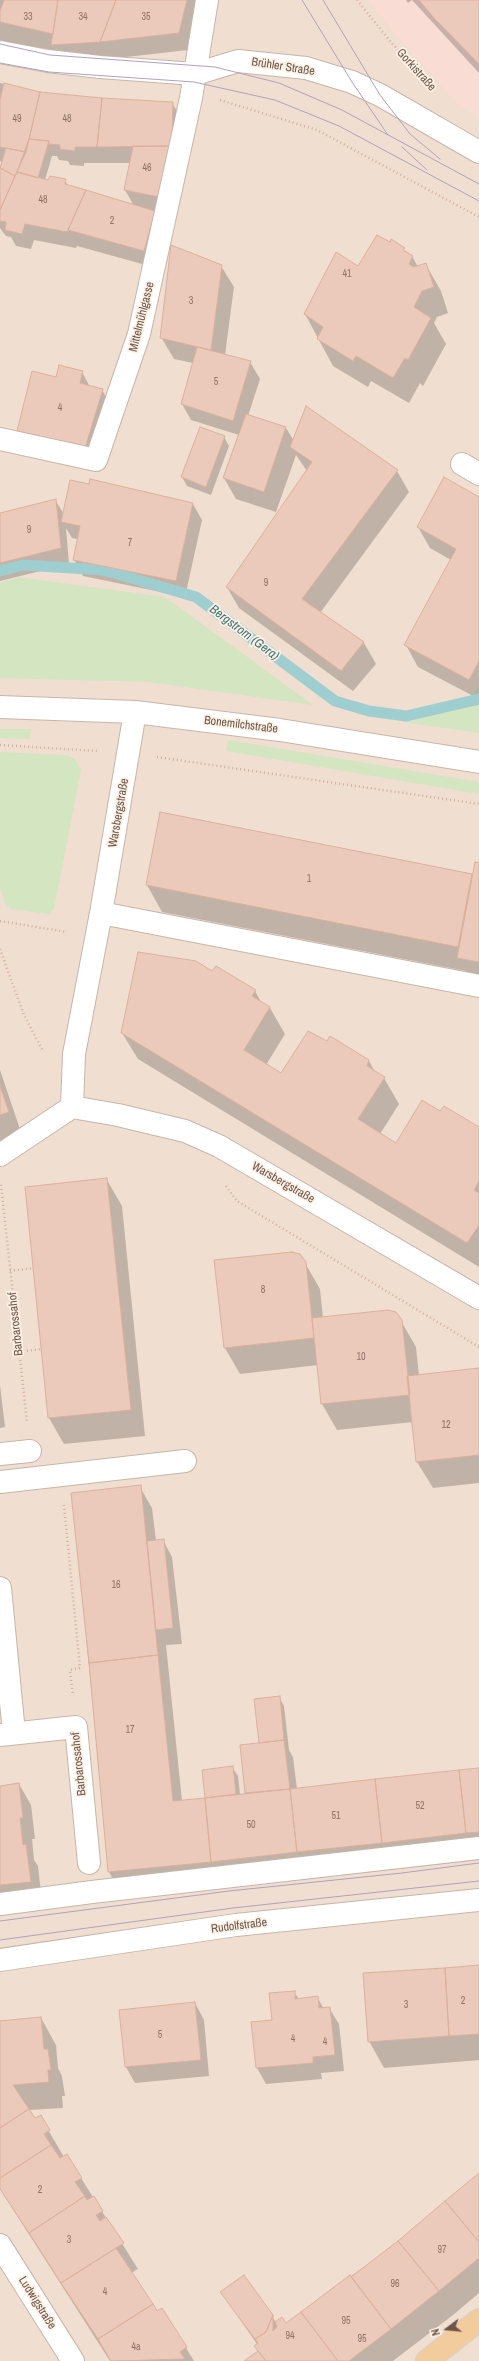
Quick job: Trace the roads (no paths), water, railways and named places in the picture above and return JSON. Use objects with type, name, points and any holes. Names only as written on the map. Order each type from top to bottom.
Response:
[{"type":"main road","points":[[427,2361],[479,2320]]},
{"type":"street","points":[[195,74],[207,0]]},
{"type":"street","name":"Brühler Straße","points":[[0,52],[48,62],[195,74],[238,61],[306,68],[352,82],[380,94],[479,152]]},
{"type":"street","name":"Mittelmühlgasse","points":[[0,439],[96,460],[139,334],[195,74]]},
{"type":"street","name":"Bonemilchstraße","points":[[0,707],[136,712],[280,730],[479,762]]},
{"type":"street","name":"Warsbergstraße","points":[[136,712],[101,913],[74,1054],[72,1107],[118,1115],[185,1131],[220,1146],[479,1298]]},
{"type":"street","points":[[101,913],[479,986]]},
{"type":"street","points":[[0,1155],[72,1107]]},
{"type":"street","points":[[0,1454],[30,1451]]},
{"type":"street","points":[[0,1482],[185,1461]]},
{"type":"street","name":"Barbarossahof","points":[[0,1588],[7,1734],[76,1727],[90,1863]]},
{"type":"street","points":[[0,1904],[92,1892],[479,1848]]},
{"type":"street","name":"Rudolfstraße","points":[[0,1960],[236,1925],[479,1900]]},
{"type":"street","name":"Ludwigstraße","points":[[0,2245],[73,2361]]},
{"type":"waterway","name":"Bergstrom (Gera)","points":[[0,571],[23,565],[104,570],[196,597],[335,701],[369,711],[406,716],[479,699]]},
{"type":"tram line","points":[[302,0],[352,82],[388,135]]},
{"type":"tram line","points":[[323,0],[380,95],[410,134],[440,159]]},
{"type":"tram line","points":[[0,44],[50,55],[215,67],[279,83],[342,110],[479,184]]},
{"type":"tram line","points":[[0,63],[49,72],[194,82],[275,100],[339,126],[479,201]]},
{"type":"tram line","points":[[402,147],[427,170]]},
{"type":"tram line","points":[[0,1921],[229,1891],[402,1873],[479,1863]]},
{"type":"tram line","points":[[0,1940],[233,1908],[479,1881]]}]
